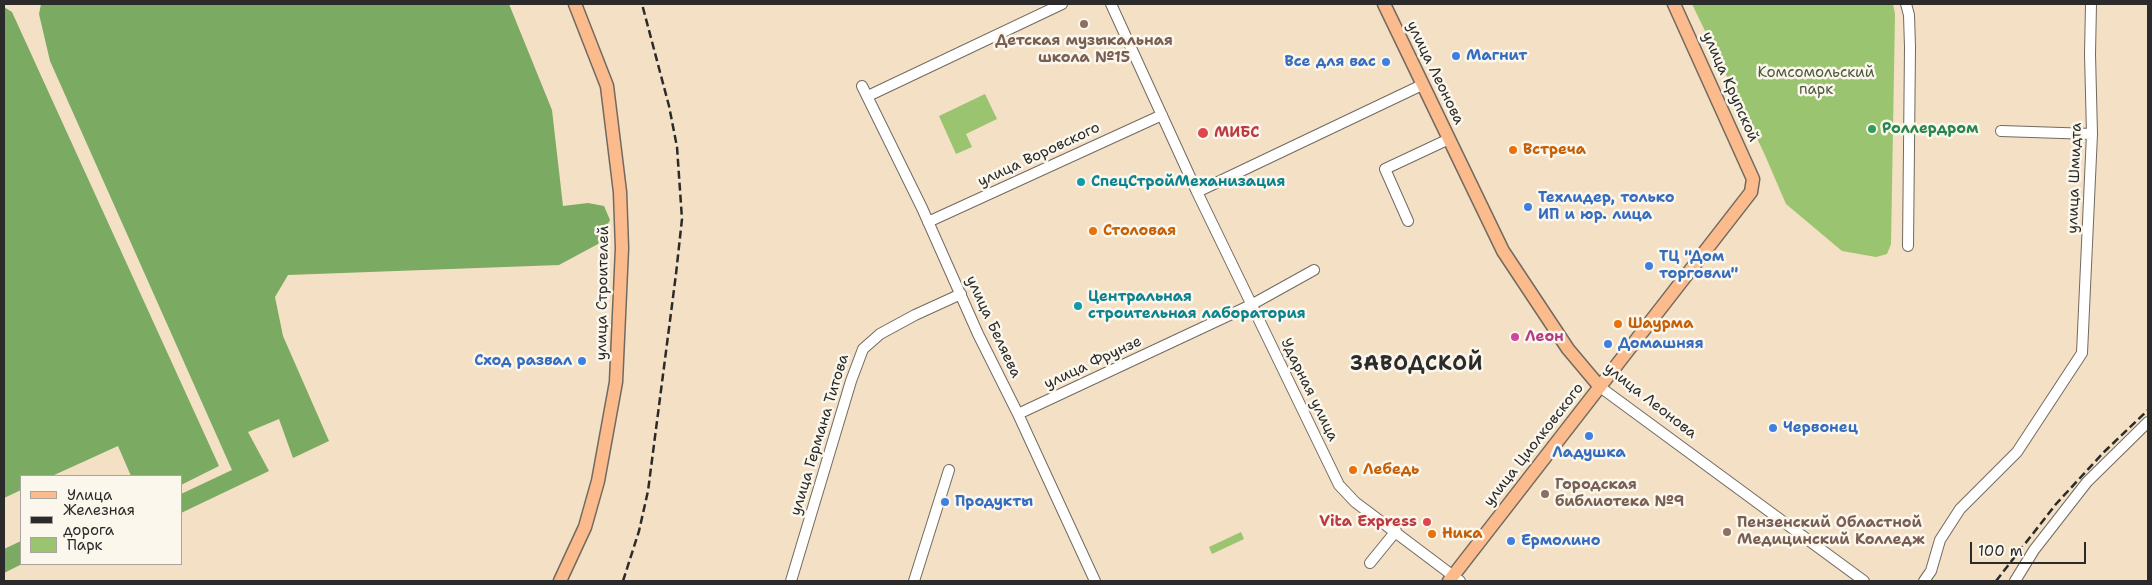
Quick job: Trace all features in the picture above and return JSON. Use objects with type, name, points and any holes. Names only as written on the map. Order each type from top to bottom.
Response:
[{"type":"main road","name":"улица Строителей","points":[[560,581],[585,527],[600,472],[617,374],[622,248],[620,192],[607,86],[575,4]]},
{"type":"main road","name":"улица Леонова","points":[[1384,4],[1503,251],[1568,349],[1600,387]]},
{"type":"main road","name":"улица Крупской","points":[[1674,4],[1753,179],[1754,185]]},
{"type":"main road","name":"улица Циолковского","points":[[1454,580],[1751,192],[1754,185]]},
{"type":"street","points":[[868,96],[1062,4]]},
{"type":"street","name":"Ударная улица","points":[[1111,4],[1197,192],[1339,485],[1355,502],[1396,531],[1454,580]]},
{"type":"street","points":[[1906,4],[1909,15],[1910,39],[1908,246]]},
{"type":"street","name":"улица Шмидта","points":[[1924,581],[1931,571],[1940,540],[1960,509],[2017,452],[2082,353],[2092,134],[2091,4]]},
{"type":"street","points":[[1197,192],[1422,85]]},
{"type":"street","name":"улица Беляева","points":[[862,86],[928,222],[1095,581]]},
{"type":"street","name":"улица Воровского","points":[[928,222],[1162,115]]},
{"type":"street","points":[[2001,131],[2092,134]]},
{"type":"street","points":[[1408,220],[1385,169],[1448,139]]},
{"type":"street","name":"улица Фрунзе","points":[[1018,414],[1251,305],[1314,270]]},
{"type":"street","name":"улица Германа Титова","points":[[791,581],[851,381],[863,349],[889,330],[961,294]]},
{"type":"street","name":"улица Леонова","points":[[1600,387],[1864,581]]},
{"type":"street","points":[[2015,581],[2034,550],[2087,482],[2148,422]]},
{"type":"street","points":[[914,581],[949,470]]},
{"type":"street","points":[[1370,563],[1396,531]]},
{"type":"green space","points":[[41,4],[509,4],[552,110],[563,206],[588,203],[604,206],[610,220],[598,244],[559,265],[288,275],[275,297],[283,336],[329,441],[293,458],[279,419],[248,432],[269,471],[182,513],[182,494],[232,470],[50,61],[39,14]]},
{"type":"green space","name":"Комсомольский парк","points":[[1692,4],[1893,4],[1895,14],[1891,244],[1887,254],[1876,257],[1842,251],[1786,204],[1764,153]]},
{"type":"green space","points":[[4,7],[12,12],[219,466],[182,484],[182,475],[131,475],[118,446],[54,475],[20,475],[20,490],[4,498]]},
{"type":"green space","points":[[985,94],[997,119],[966,134],[972,147],[956,154],[939,116]]},
{"type":"green space","points":[[1241,532],[1244,539],[1212,554],[1209,547]]},
{"type":"green space","points":[[20,541],[20,565],[4,573],[4,549]]},
{"type":"railway","points":[[623,581],[639,531],[648,491],[682,219],[677,147],[669,106],[642,4]]},
{"type":"railway","points":[[1996,581],[2056,504],[2104,452],[2148,410]]},
{"type":"place","name":"Детская музыкальная школа №15","points":[[1084,24]]},
{"type":"place","name":"Магнит","points":[[1456,56]]},
{"type":"place","name":"Все для вас","points":[[1386,62]]},
{"type":"place","name":"Роллердром","points":[[1872,129]]},
{"type":"place","name":"МИБС","points":[[1203,133]]},
{"type":"place","name":"Встреча","points":[[1513,150]]},
{"type":"place","name":"СпецСтройМеханизация","points":[[1081,182]]},
{"type":"place","name":"Техлидер, только ИП и юр. лица","points":[[1528,207]]},
{"type":"place","name":"Столовая","points":[[1093,231]]},
{"type":"place","name":"ТЦ \"Дом торговли\"","points":[[1649,266]]},
{"type":"place","name":"Центральная строительная лаборатория","points":[[1078,306]]},
{"type":"place","name":"Шаурма","points":[[1618,324]]},
{"type":"place","name":"Леон","points":[[1515,337]]},
{"type":"place","name":"Домашняя","points":[[1608,344]]},
{"type":"place","name":"Сход развал","points":[[582,361]]},
{"type":"place","name":"Червонец","points":[[1773,428]]},
{"type":"place","name":"Ладушка","points":[[1589,436]]},
{"type":"place","name":"Лебедь","points":[[1353,470]]},
{"type":"place","name":"Городская библиотека №9","points":[[1545,494]]},
{"type":"place","name":"Продукты","points":[[945,502]]},
{"type":"place","name":"Vita Express","points":[[1427,522]]},
{"type":"place","name":"Пензенский Областной Медицинский Колледж","points":[[1727,532]]},
{"type":"place","name":"Ника","points":[[1432,534]]},
{"type":"place","name":"Ермолино","points":[[1511,541]]},
{"type":"district","name":"ЗАВОДСКОЙ","points":[[1417,365]]}]
